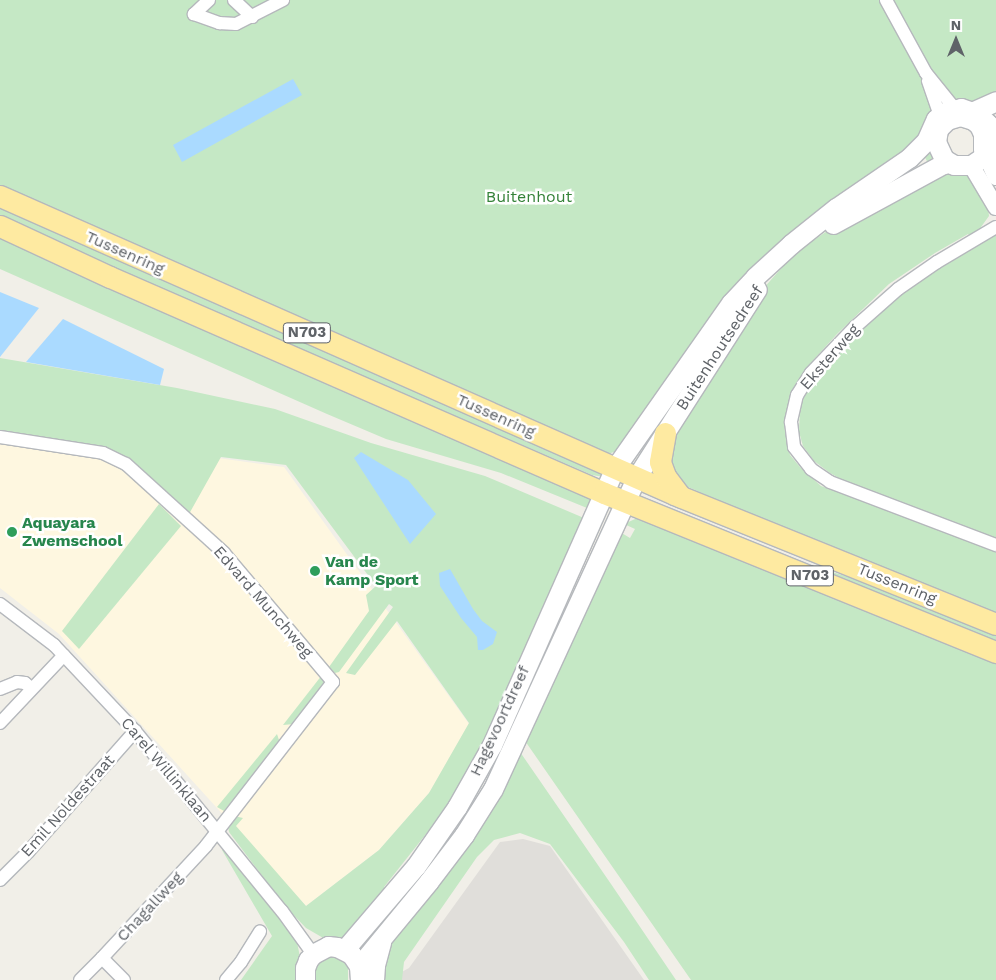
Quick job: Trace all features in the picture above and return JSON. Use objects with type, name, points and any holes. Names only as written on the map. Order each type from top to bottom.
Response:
[{"type":"highway","name":"Tussenring","points":[[0,196],[636,478],[996,624]]},
{"type":"highway","name":"Tussenring","points":[[0,226],[110,277],[624,501],[996,652]]},
{"type":"highway","points":[[665,433],[660,462],[664,476],[681,497]]},
{"type":"main road","points":[[981,114],[988,124],[986,149],[960,166],[949,163],[940,154],[940,125],[981,114],[996,101]]},
{"type":"main road","name":"Buitenhoutsedreef","points":[[615,468],[731,303],[836,208],[909,158],[940,125]]},
{"type":"main road","name":"Buitenhoutsedreef","points":[[794,246],[834,222],[943,164],[949,163]]},
{"type":"main road","name":"Buitenhoutsedreef","points":[[624,501],[636,478],[742,310],[777,261]]},
{"type":"main road","name":"Hagevoortdreef","points":[[345,949],[416,866],[457,807],[475,776],[492,745],[615,468]]},
{"type":"main road","name":"Hagevoortdreef","points":[[359,973],[384,934],[452,850],[493,788],[624,501]]},
{"type":"main road","points":[[374,980],[375,965],[384,934]]},
{"type":"main road","points":[[305,980],[304,968],[313,954],[328,946],[345,949],[351,954],[359,973]]},
{"type":"street","points":[[209,0],[194,14],[204,19],[236,24],[283,0]]},
{"type":"street","points":[[234,0],[252,17]]},
{"type":"street","points":[[886,0],[926,73],[940,125]]},
{"type":"street","points":[[986,149],[996,178]]},
{"type":"street","points":[[986,149],[996,207]]},
{"type":"street","name":"Eksterweg","points":[[996,227],[937,262],[898,289],[855,327],[811,373],[797,395],[790,422],[794,447],[811,468],[830,482],[996,545]]},
{"type":"street","name":"Edvard Munchweg","points":[[0,437],[103,453],[126,464],[224,553],[333,682],[218,831]]},
{"type":"street","name":"Carel Willinklaan","points":[[0,604],[64,655],[134,731],[218,831],[313,954]]},
{"type":"street","points":[[0,723],[64,655]]},
{"type":"street","points":[[0,689],[17,682],[25,683],[31,688]]},
{"type":"street","name":"Emil Noldestraat","points":[[0,880],[28,852],[134,731]]},
{"type":"street","name":"Chagallweg","points":[[80,980],[218,831]]},
{"type":"street","points":[[226,980],[241,962],[260,932]]},
{"type":"street","points":[[102,958],[124,980]]},
{"type":"shaded area","points":[[0,433],[167,451],[284,467],[469,724],[429,793],[379,850],[306,906],[59,634],[0,588]]},
{"type":"shaded area","points":[[523,839],[550,846],[644,980],[387,980],[409,968],[500,842]]},
{"type":"green space","name":"Buitenhout","points":[[0,0],[996,0],[996,98],[928,125],[968,174],[988,207],[989,216],[981,227],[988,238],[996,235],[996,539],[853,486],[814,461],[803,446],[799,432],[800,408],[807,389],[817,376],[889,303],[917,280],[975,245],[968,234],[935,253],[889,284],[837,334],[807,367],[797,382],[788,405],[784,426],[790,455],[821,486],[996,551],[996,621],[675,480],[667,443],[761,291],[785,264],[808,244],[848,217],[933,172],[917,143],[784,244],[622,449],[611,453],[601,453],[0,189]]},
{"type":"green space","points":[[0,205],[179,288],[600,469],[604,477],[592,475],[402,393],[357,379],[0,218]]},
{"type":"green space","points":[[0,233],[593,496],[587,508],[501,473],[386,439],[0,269]]},
{"type":"green space","points":[[0,358],[177,388],[275,409],[371,443],[485,476],[584,518],[472,776],[384,887],[386,891],[342,940],[325,939],[306,928],[285,906],[229,832],[228,826],[234,816],[243,818],[236,826],[306,906],[379,850],[429,793],[469,723],[397,621],[355,675],[346,673],[393,607],[389,604],[339,672],[335,673],[329,667],[369,611],[366,595],[376,586],[286,465],[221,457],[189,514],[128,458],[99,447],[0,430]]},
{"type":"green space","points":[[640,497],[816,567],[894,591],[996,633],[996,648]]},
{"type":"green space","points":[[159,504],[181,526],[79,649],[62,631]]},
{"type":"green space","points":[[644,515],[996,662],[996,980],[691,980],[523,738],[620,532],[630,538],[635,529],[624,524]]},
{"type":"green space","points":[[322,675],[324,685],[294,724],[283,725]]},
{"type":"green space","points":[[277,734],[278,745],[224,811],[217,807]]},
{"type":"green space","points":[[518,749],[676,980],[649,980],[624,942],[550,844],[520,833],[494,840],[477,857],[404,962],[402,980],[377,980],[381,956]]},
{"type":"green space","points":[[225,846],[297,942],[300,957],[297,980],[241,980],[272,936],[222,850]]},
{"type":"green space","points":[[340,955],[348,964],[348,980],[314,980],[313,965],[321,956]]},
{"type":"water","points":[[293,79],[302,95],[182,162],[173,145]]},
{"type":"water","points":[[0,292],[39,308],[0,357]]},
{"type":"water","points":[[63,319],[164,369],[160,385],[26,362]]},
{"type":"water","points":[[361,452],[408,480],[436,514],[410,544],[354,458]]},
{"type":"water","points":[[450,569],[473,609],[482,621],[497,632],[493,644],[483,650],[478,650],[477,637],[461,618],[440,586],[439,573]]},
{"type":"place","name":"Aquayara Zwemschool","points":[[12,532]]},
{"type":"place","name":"Van de Kamp Sport","points":[[315,571]]}]
